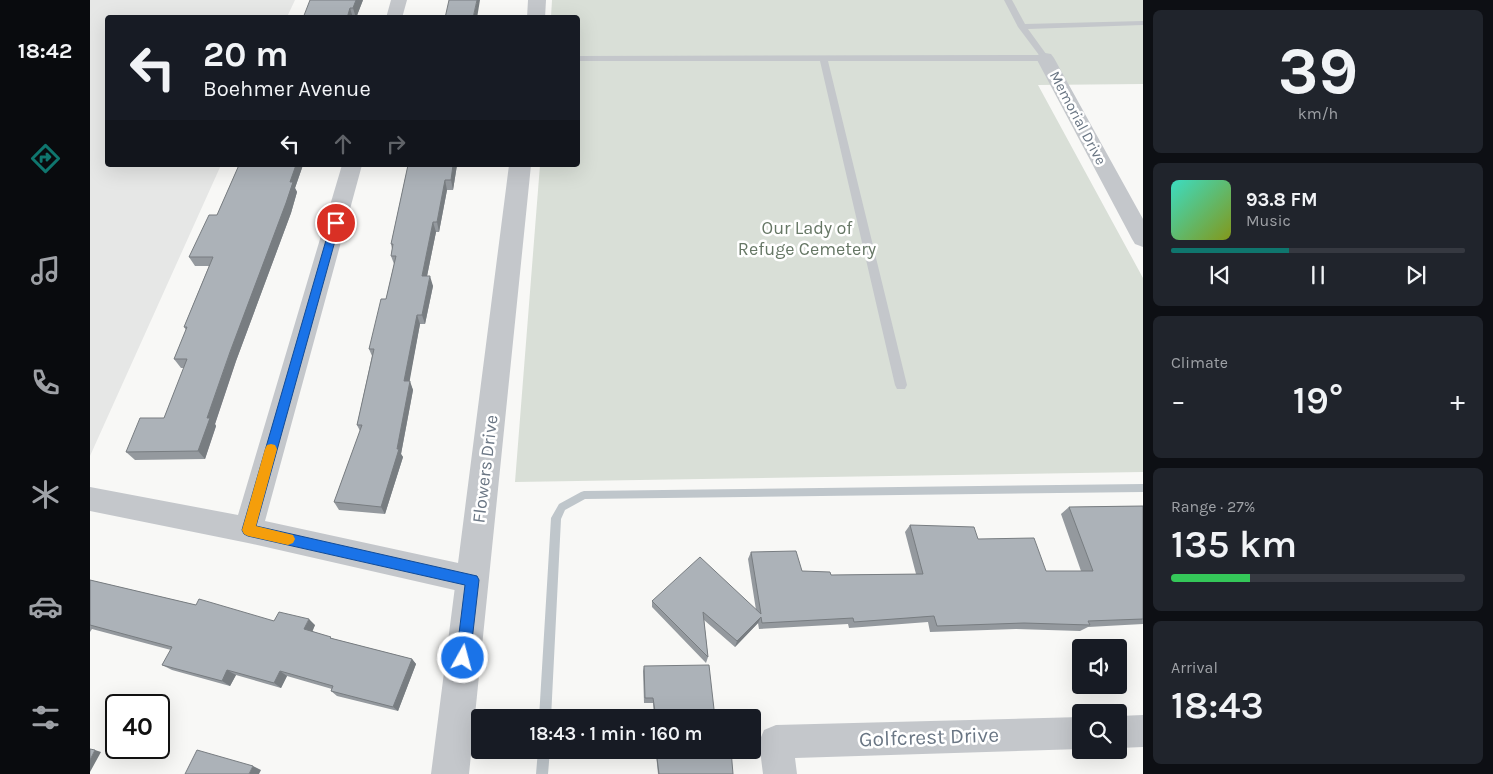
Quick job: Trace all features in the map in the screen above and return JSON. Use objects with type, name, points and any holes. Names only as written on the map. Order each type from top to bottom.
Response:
[{"type":"street","points":[[395,15],[399,0]]},
{"type":"street","points":[[536,15],[538,0]]},
{"type":"street","name":"Memorial Drive","points":[[1045,58],[1143,239]]},
{"type":"street","points":[[248,530],[351,167]]},
{"type":"street","name":"Flowers Drive","points":[[450,774],[520,167]]},
{"type":"street","points":[[90,499],[248,530],[472,580]]},
{"type":"street","points":[[1127,732],[1143,731]]},
{"type":"street","name":"Golfcrest Drive","points":[[780,774],[776,742],[1072,733]]},
{"type":"lane","name":"Memorial Drive","points":[[1008,0],[1022,26],[1045,58]]},
{"type":"lane","points":[[1022,26],[1143,23]]},
{"type":"lane","points":[[823,58],[901,385]]},
{"type":"lane","points":[[580,59],[1045,58]]},
{"type":"shaded area","points":[[90,0],[295,0],[288,15],[105,15],[105,167],[220,167],[90,456]]},
{"type":"green space","name":"Our Lady of Refuge Cemetery","points":[[552,0],[1143,0],[1143,84],[1038,85],[1143,278],[1143,472],[515,482],[540,167],[580,167],[580,15],[551,15]]},
{"type":"building","points":[[310,0],[356,0],[348,15],[304,15]]},
{"type":"building","points":[[449,0],[477,0],[474,15],[446,15]]},
{"type":"building","points":[[238,167],[295,167],[290,182],[293,182],[286,203],[230,352],[207,418],[210,418],[198,451],[126,452],[140,418],[164,418],[187,359],[174,359],[187,327],[184,327],[213,257],[189,257],[209,215],[217,215]]},
{"type":"building","points":[[408,167],[453,167],[451,180],[445,180],[437,222],[433,222],[422,276],[430,276],[422,315],[417,315],[404,381],[410,381],[397,449],[399,449],[381,507],[334,502],[362,425],[357,425],[374,349],[369,349],[381,299],[386,299],[396,256],[391,256],[393,244],[391,244]]},
{"type":"building","points":[[1143,506],[1143,619],[1088,621],[1090,625],[1024,623],[937,626],[934,616],[854,622],[853,618],[762,623],[761,617],[737,641],[703,612],[708,657],[652,601],[700,557],[761,614],[751,552],[796,551],[802,571],[830,572],[831,575],[923,574],[910,525],[974,527],[978,539],[1034,538],[1046,571],[1093,571],[1069,507]]},
{"type":"building","points":[[90,580],[196,605],[199,599],[274,621],[279,612],[309,619],[304,629],[330,638],[412,659],[393,707],[331,691],[333,686],[280,671],[274,683],[227,670],[222,681],[162,665],[172,647],[90,625]]},
{"type":"building","points":[[709,665],[714,709],[655,709],[653,698],[645,698],[644,666]]},
{"type":"building","points":[[90,749],[95,750],[90,760]]},
{"type":"building","points":[[197,750],[253,766],[249,774],[185,774]]},
{"type":"building","points":[[657,759],[732,759],[733,774],[659,774]]},
{"type":"waterway","points":[[545,709],[556,518],[562,507],[584,495],[1143,488]]},
{"type":"waterway","points":[[542,774],[543,759]]},
{"type":"slow traffic","points":[[271,449],[248,530],[288,539]]},
{"type":"route","points":[[336,223],[248,530],[472,580],[463,658]]}]
